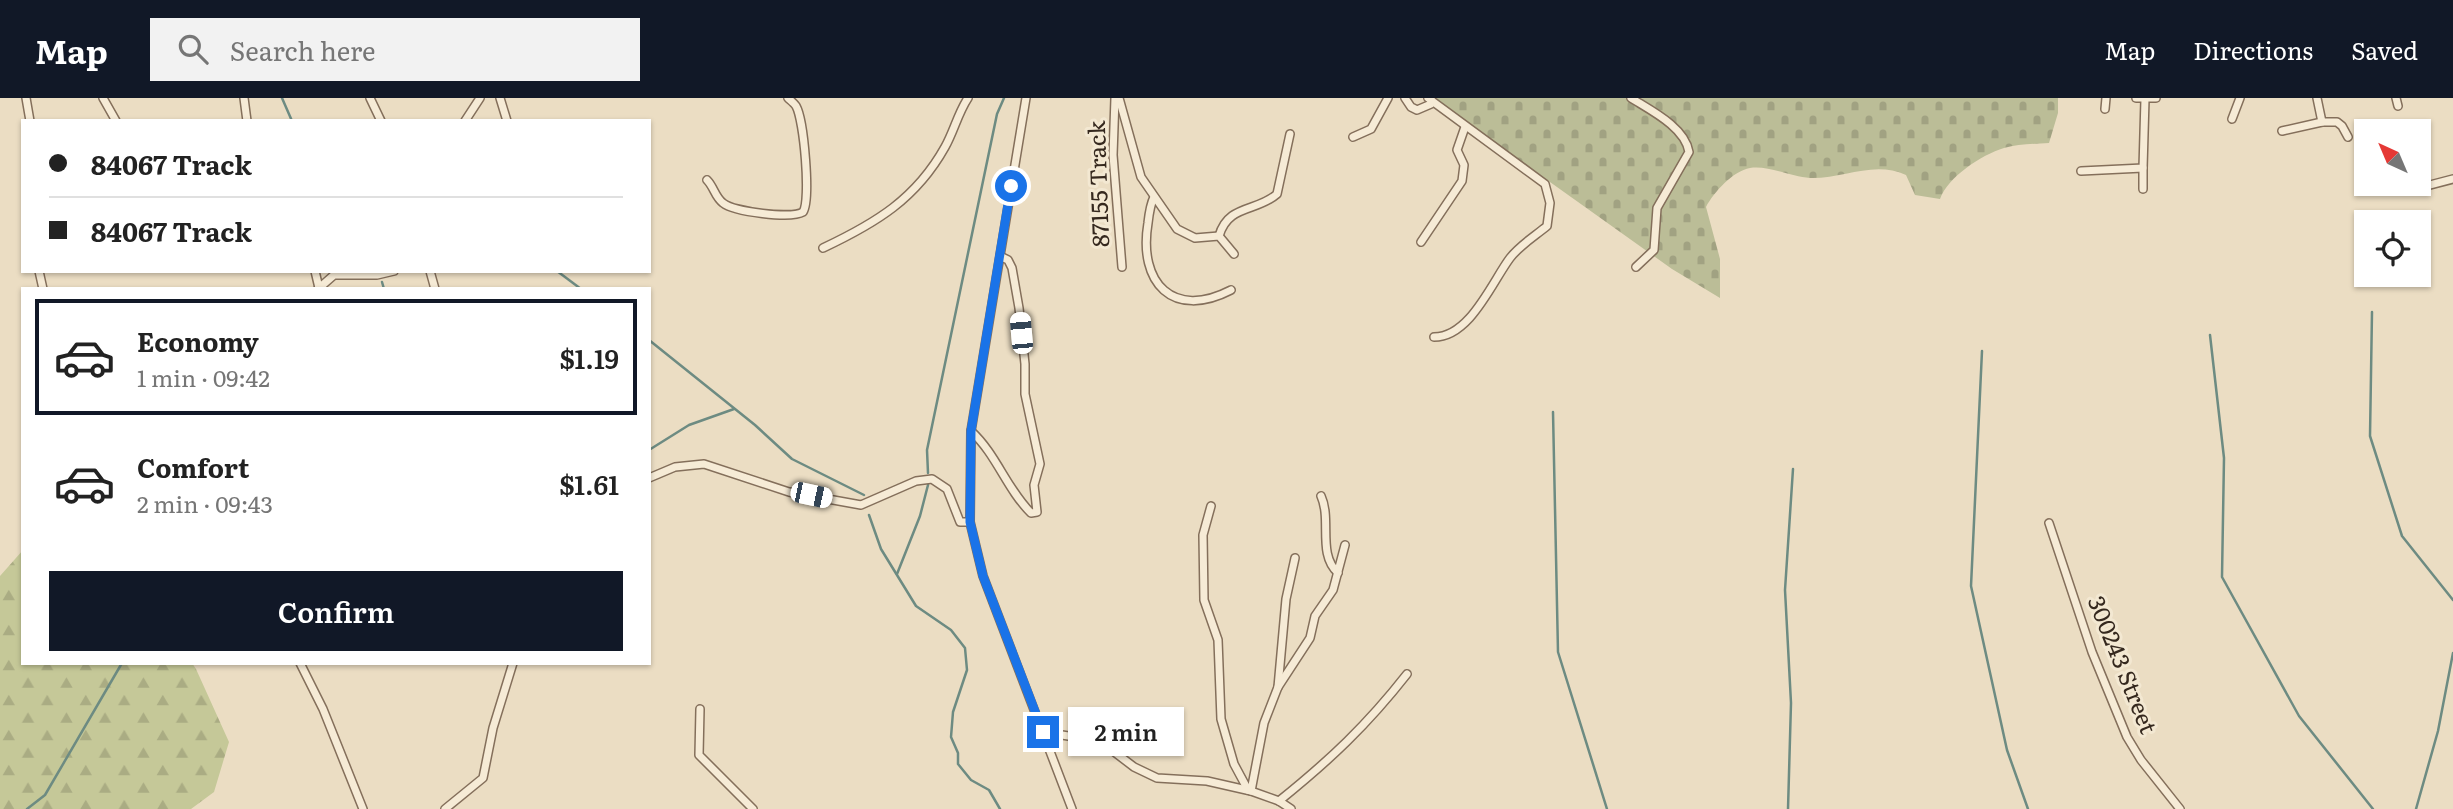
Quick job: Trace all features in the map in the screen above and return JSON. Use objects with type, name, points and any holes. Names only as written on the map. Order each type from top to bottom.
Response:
[{"type":"street","points":[[26,98],[30,119]]},
{"type":"street","points":[[103,98],[115,119]]},
{"type":"street","points":[[244,98],[247,119]]},
{"type":"street","points":[[370,98],[380,119]]},
{"type":"street","points":[[466,119],[480,98]]},
{"type":"street","points":[[500,98],[506,119]]},
{"type":"street","points":[[707,180],[719,200],[728,206],[776,215],[797,216],[803,212],[808,195],[801,130],[797,108],[788,98]]},
{"type":"street","points":[[823,248],[894,210],[944,149],[968,98]]},
{"type":"street","points":[[1027,98],[971,431],[970,522],[983,576],[1072,809]]},
{"type":"street","points":[[1117,98],[1141,177],[1154,197],[1184,235],[1200,238],[1219,236]]},
{"type":"street","name":"87155 Track","points":[[1117,98],[1113,155],[1122,267]]},
{"type":"street","points":[[1353,137],[1371,129],[1388,98]]},
{"type":"street","points":[[1405,98],[1411,107],[1417,110],[1430,99],[1545,184],[1550,203],[1549,222],[1510,257],[1490,292],[1451,334],[1434,337]]},
{"type":"street","points":[[1631,98],[1674,129],[1687,142],[1689,152],[1657,208],[1654,250],[1636,267]]},
{"type":"street","points":[[2105,109],[2106,98]]},
{"type":"street","points":[[2143,189],[2141,99],[2156,98]]},
{"type":"street","points":[[2232,119],[2240,98]]},
{"type":"street","points":[[2317,98],[2322,122]]},
{"type":"street","points":[[2282,131],[2322,122],[2340,123],[2348,137]]},
{"type":"street","points":[[1421,242],[1462,181],[1464,165],[1457,150],[1465,127]]},
{"type":"street","points":[[1219,236],[1225,221],[1233,214],[1276,197],[1290,134]]},
{"type":"street","points":[[2081,171],[2143,168]]},
{"type":"street","points":[[2431,185],[2453,180]]},
{"type":"street","points":[[1154,197],[1146,235],[1146,252],[1151,274],[1157,284],[1173,297],[1197,303],[1231,290]]},
{"type":"street","points":[[1219,236],[1234,254]]},
{"type":"street","points":[[971,431],[985,443],[1004,472],[1014,495],[1031,513],[1037,512],[1034,485],[1040,464],[1025,394],[1025,364],[1019,309],[1010,262],[1000,257]]},
{"type":"street","points":[[320,287],[334,275],[386,273]]},
{"type":"street","points":[[651,477],[675,467],[704,464],[789,492],[862,505],[916,481],[932,479],[947,489],[960,522],[970,522]]},
{"type":"street","points":[[1321,496],[1326,513],[1328,559],[1338,573]]},
{"type":"street","points":[[1211,506],[1203,535],[1203,600],[1218,640],[1221,719],[1234,764],[1249,790]]},
{"type":"street","name":"300243 Street","points":[[2049,523],[2092,652],[2127,737],[2141,760],[2180,809]]},
{"type":"street","points":[[1249,790],[1264,723],[1278,688],[1310,638],[1315,616],[1330,596],[1345,545]]},
{"type":"street","points":[[1278,688],[1286,598],[1295,558]]},
{"type":"street","points":[[301,665],[323,709],[363,809]]},
{"type":"street","points":[[445,809],[482,778],[493,728],[512,665]]},
{"type":"street","points":[[1279,801],[1331,759],[1370,722],[1407,674]]},
{"type":"street","points":[[700,709],[699,755],[752,809]]},
{"type":"street","points":[[1043,732],[1100,741],[1135,767],[1157,778],[1206,781],[1249,790],[1279,801],[1291,809]]},
{"type":"green space","points":[[1432,98],[2058,98],[2058,113],[2049,143],[2009,147],[1985,156],[1958,175],[1940,199],[1915,195],[1906,175],[1882,169],[1822,178],[1795,176],[1757,168],[1737,173],[1719,189],[1706,207],[1720,259],[1720,298],[1672,269]]},
{"type":"green space","points":[[21,552],[21,665],[193,665],[229,742],[214,792],[191,809],[0,809],[0,576]]},
{"type":"waterway","points":[[282,98],[291,119]]},
{"type":"waterway","points":[[928,473],[927,450],[997,114],[1004,98]]},
{"type":"waterway","points":[[560,273],[578,287]]},
{"type":"waterway","points":[[382,282],[383,287]]},
{"type":"waterway","points":[[2372,312],[2370,436],[2402,536],[2453,600]]},
{"type":"waterway","points":[[2210,335],[2224,458],[2222,577],[2299,716],[2373,809]]},
{"type":"waterway","points":[[651,342],[755,425],[792,459],[864,495]]},
{"type":"waterway","points":[[1982,351],[1971,586],[2007,750],[2028,809]]},
{"type":"waterway","points":[[651,449],[689,425],[734,409]]},
{"type":"waterway","points":[[1553,412],[1558,652],[1607,809]]},
{"type":"waterway","points":[[1788,809],[1791,703],[1785,590],[1793,469]]},
{"type":"waterway","points":[[897,574],[920,516],[928,485]]},
{"type":"waterway","points":[[869,515],[881,549],[916,606],[951,630],[965,648],[967,670],[953,712],[951,737],[958,753],[958,764],[971,780],[989,790],[1000,809]]},
{"type":"waterway","points":[[2416,809],[2438,731],[2453,653]]},
{"type":"waterway","points":[[27,809],[45,795],[121,665]]},
{"type":"route","points":[[1011,186],[971,431],[970,522],[992,603],[1043,732]]}]
